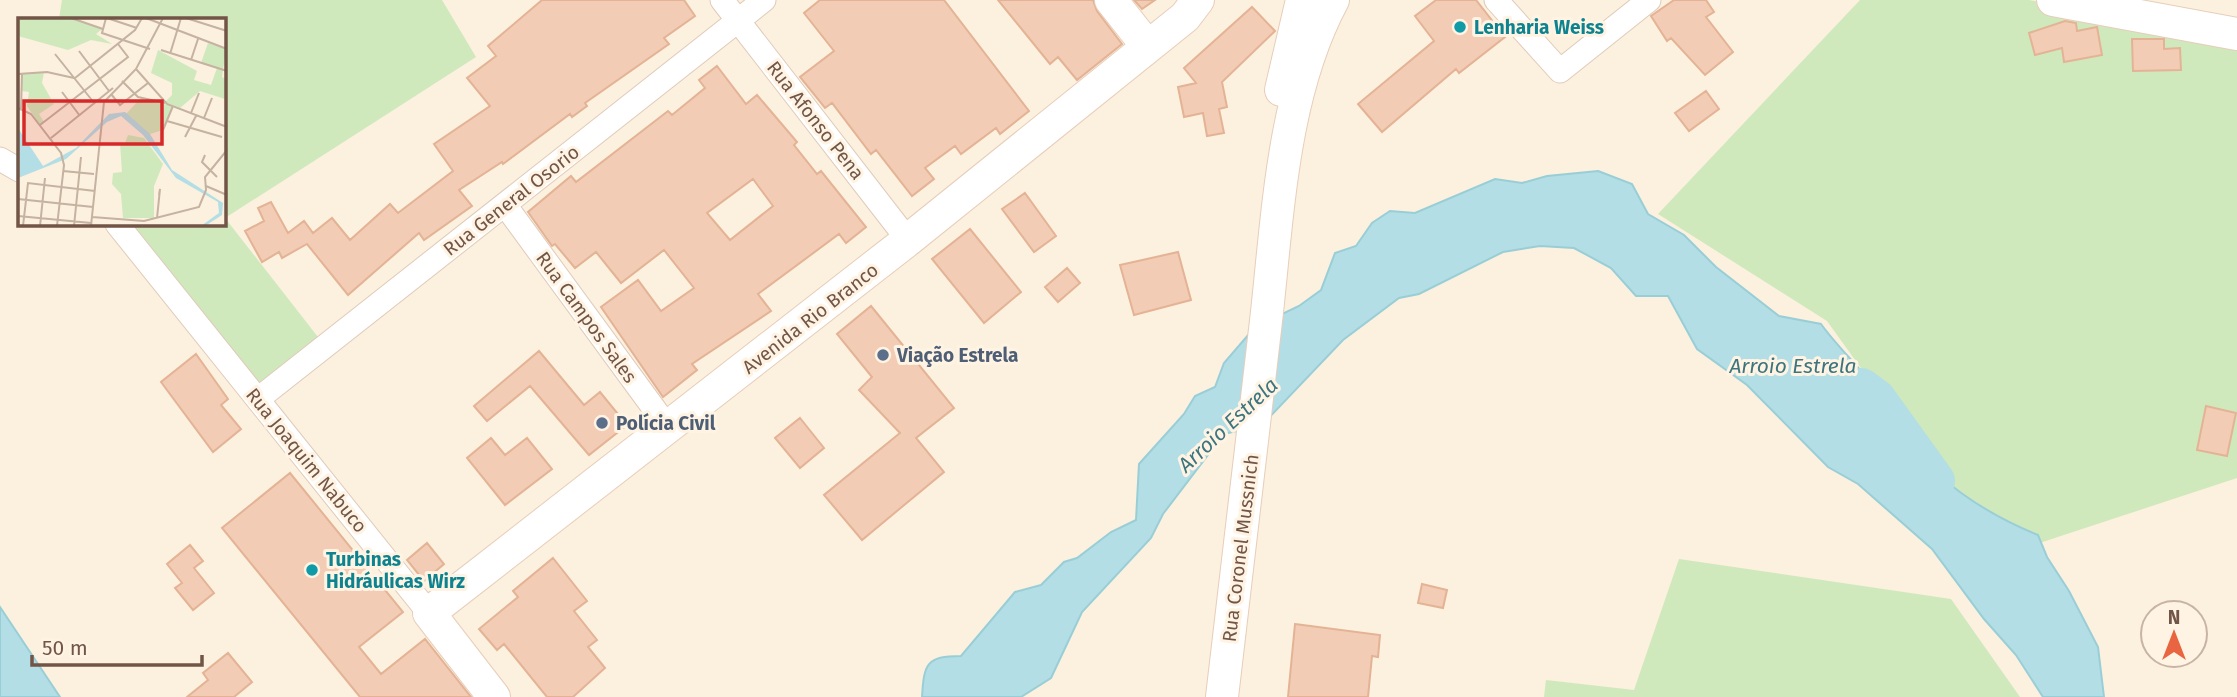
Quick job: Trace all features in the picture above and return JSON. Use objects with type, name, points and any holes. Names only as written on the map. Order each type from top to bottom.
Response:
[{"type":"street","name":"Rua Afonso Pena","points":[[722,0],[908,240]]},
{"type":"street","name":"Rua General Osorio","points":[[258,399],[764,0]]},
{"type":"street","points":[[1111,0],[1148,47]]},
{"type":"street","name":"Avenida Rio Branco","points":[[429,613],[669,429],[908,240],[1148,47],[1191,8],[1222,0]]},
{"type":"street","name":"Rua Coronel Mussnich","points":[[1281,192],[1281,93],[1296,13],[1302,0]]},
{"type":"street","name":"Rua Coronel Mussnich","points":[[1222,697],[1281,192],[1297,99],[1319,27],[1334,0]]},
{"type":"street","points":[[1496,0],[1560,71],[1649,0]]},
{"type":"street","points":[[2053,0],[2237,34]]},
{"type":"street","points":[[2205,29],[2228,22],[2237,15]]},
{"type":"street","points":[[0,159],[18,169]]},
{"type":"street","name":"Rua Campos Sales","points":[[505,205],[669,429]]},
{"type":"street","name":"Rua Joaquim Nabuco","points":[[119,226],[494,697]]},
{"type":"green space","points":[[62,0],[442,0],[476,57],[226,217],[226,18],[59,18]]},
{"type":"green space","points":[[1860,0],[2029,0],[2237,40],[2237,478],[1997,557],[1827,321],[1658,214]]},
{"type":"green space","points":[[226,219],[325,346],[258,399],[109,226],[226,226]]},
{"type":"green space","points":[[1679,559],[1951,599],[2020,697],[1544,697],[1546,680],[1634,690]]},
{"type":"water","name":"Arroio Estrela","points":[[1598,171],[1632,184],[1648,214],[1684,235],[1716,267],[1779,316],[1821,324],[1873,386],[1897,429],[1929,466],[1980,505],[2038,535],[2047,557],[2069,591],[2098,647],[2104,697],[2043,697],[2016,655],[1984,619],[1932,549],[1858,484],[1828,467],[1747,385],[1697,349],[1668,296],[1636,296],[1611,268],[1574,248],[1540,246],[1503,252],[1419,294],[1399,298],[1343,340],[1262,425],[1224,434],[1163,514],[1151,538],[1082,612],[1051,678],[1021,697],[922,697],[924,677],[929,664],[940,658],[961,656],[1015,592],[1041,585],[1064,562],[1077,558],[1111,532],[1136,520],[1139,464],[1184,414],[1195,396],[1215,387],[1224,363],[1255,327],[1299,306],[1321,290],[1335,253],[1356,246],[1372,223],[1390,211],[1415,213],[1495,179],[1522,183],[1547,176]]},
{"type":"water","points":[[0,607],[60,697],[0,697]]},
{"type":"building","points":[[542,0],[684,0],[695,16],[664,38],[669,44],[585,103],[587,106],[572,117],[570,114],[503,164],[502,162],[459,190],[472,206],[424,240],[419,233],[348,295],[307,244],[282,258],[279,252],[262,262],[245,231],[264,221],[258,208],[271,202],[288,233],[304,221],[313,233],[332,218],[350,240],[390,204],[398,213],[453,171],[434,144],[490,106],[467,78],[496,56],[488,46]]},
{"type":"building","points":[[820,0],[944,0],[1029,111],[1000,134],[996,128],[961,154],[955,146],[925,168],[934,179],[912,196],[876,150],[871,154],[832,103],[825,108],[800,77],[834,51],[804,13]]},
{"type":"building","points":[[998,0],[1093,0],[1097,11],[1122,44],[1077,80],[1058,57],[1050,64]]},
{"type":"building","points":[[1134,0],[1155,0],[1142,9]]},
{"type":"building","points":[[1436,0],[1476,0],[1505,37],[1459,73],[1456,69],[1382,132],[1358,104],[1434,41],[1415,16]]},
{"type":"building","points":[[1674,0],[1706,0],[1714,12],[1706,17],[1733,52],[1705,75],[1671,38],[1667,41],[1651,16]]},
{"type":"building","points":[[1252,7],[1275,31],[1222,82],[1227,107],[1219,109],[1224,133],[1207,136],[1203,113],[1184,117],[1178,87],[1196,83],[1184,68]]},
{"type":"building","points":[[2065,21],[2076,23],[2077,31],[2097,27],[2102,55],[2064,62],[2062,48],[2035,55],[2029,33]]},
{"type":"building","points":[[2132,39],[2164,39],[2164,49],[2180,48],[2181,70],[2133,71]]},
{"type":"building","points":[[717,66],[746,104],[757,95],[797,142],[794,145],[817,174],[821,171],[866,227],[846,243],[839,234],[758,294],[771,311],[692,364],[697,370],[663,397],[601,307],[638,280],[661,311],[694,288],[664,250],[621,283],[596,252],[575,268],[555,244],[552,246],[528,212],[571,176],[576,182],[668,111],[672,115],[705,88],[699,80]],"holes":[[[753,179],[773,206],[730,240],[707,213]]]},
{"type":"building","points":[[1706,91],[1719,109],[1689,131],[1675,113]]},
{"type":"building","points":[[1025,193],[1056,236],[1034,252],[1002,209]]},
{"type":"building","points":[[970,229],[1021,292],[984,323],[932,259]]},
{"type":"building","points":[[1178,252],[1191,300],[1134,315],[1120,265]]},
{"type":"building","points":[[1067,268],[1080,283],[1058,302],[1045,287]]},
{"type":"building","points":[[871,306],[954,408],[916,438],[944,472],[862,540],[824,495],[900,433],[859,390],[872,377],[837,334]]},
{"type":"building","points":[[539,351],[584,405],[600,392],[627,425],[589,455],[530,386],[487,421],[474,406]]},
{"type":"building","points":[[196,354],[228,399],[221,405],[241,429],[213,452],[161,382]]},
{"type":"building","points":[[2206,406],[2236,413],[2227,456],[2197,450]]},
{"type":"building","points":[[800,418],[824,448],[800,468],[775,438]]},
{"type":"building","points":[[491,438],[505,455],[527,438],[552,469],[505,505],[467,458]]},
{"type":"building","name":"Turbinas Hidráulicas Wirz","points":[[290,473],[403,612],[359,647],[381,674],[425,639],[471,697],[360,697],[222,528]]},
{"type":"building","points":[[427,543],[444,564],[424,581],[407,560]]},
{"type":"building","points":[[190,545],[203,561],[194,568],[214,593],[193,610],[175,588],[182,583],[167,564]]},
{"type":"building","points":[[553,558],[587,601],[574,611],[597,640],[588,647],[605,668],[573,697],[547,697],[504,644],[497,650],[479,629],[518,597],[513,591]]},
{"type":"building","points":[[1422,584],[1447,590],[1443,608],[1418,603]]},
{"type":"building","points":[[1295,624],[1380,635],[1378,657],[1372,656],[1368,697],[1288,697]]},
{"type":"building","points":[[228,653],[252,682],[234,697],[187,697],[208,680],[203,673]]},
{"type":"waterway","name":"Arroio Estrela","points":[[1861,388],[1876,399],[1935,481]]},
{"type":"place","name":"Lenharia Weiss","points":[[1460,27]]},
{"type":"place","name":"Viação Estrela","points":[[883,355]]},
{"type":"place","name":"Polícia Civil","points":[[602,423]]},
{"type":"place","name":"Turbinas Hidráulicas Wirz","points":[[312,570]]}]
